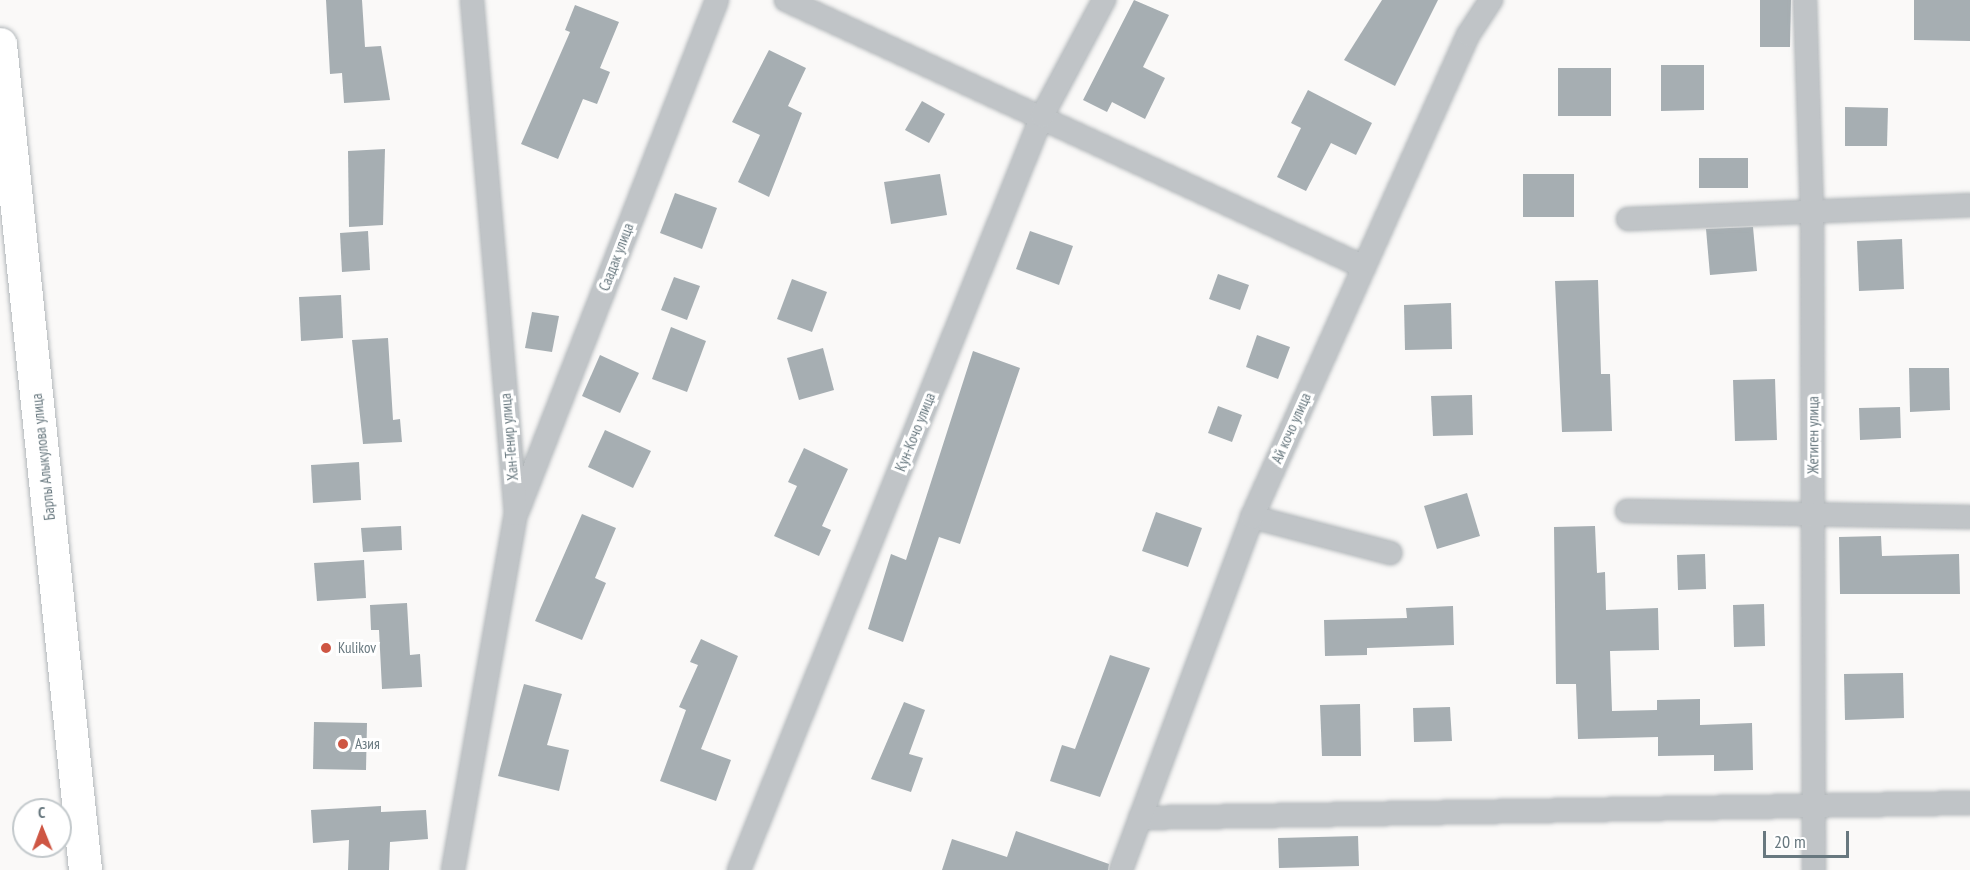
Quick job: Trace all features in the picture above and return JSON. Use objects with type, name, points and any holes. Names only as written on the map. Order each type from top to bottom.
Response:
[{"type":"main road","name":"Барпы Алыкулова улица","points":[[0,44],[85,870]]},
{"type":"street","name":"Хан-Тенир улица","points":[[453,870],[516,514],[472,0]]},
{"type":"street","name":"Саадак улица","points":[[516,514],[717,0]]},
{"type":"street","points":[[786,0],[1042,116],[1362,266]]},
{"type":"street","name":"Кун-Кочо улица","points":[[739,870],[1042,116],[1104,0]]},
{"type":"street","name":"Ай кочо улица","points":[[1121,870],[1252,517],[1362,266],[1468,35],[1491,0]]},
{"type":"street","name":"Жетиген улица","points":[[1805,0],[1812,214],[1814,870]]},
{"type":"street","points":[[1628,219],[1812,214],[1970,205]]},
{"type":"street","points":[[1627,511],[1970,518]]},
{"type":"street","points":[[1252,517],[1390,554]]},
{"type":"street","points":[[1140,818],[1970,803]]},
{"type":"building","points":[[326,0],[362,0],[365,47],[381,46],[390,100],[344,103],[342,73],[330,74]]},
{"type":"building","points":[[1134,0],[1169,15],[1143,67],[1165,78],[1145,119],[1112,102],[1107,112],[1083,100]]},
{"type":"building","points":[[1382,0],[1438,0],[1395,86],[1344,60]]},
{"type":"building","points":[[1760,0],[1791,0],[1790,47],[1760,47]]},
{"type":"building","points":[[1914,0],[1970,0],[1970,41],[1914,40]]},
{"type":"building","points":[[575,5],[619,22],[600,68],[610,72],[597,104],[583,99],[558,159],[521,144],[570,32],[565,30]]},
{"type":"building","points":[[769,50],[806,68],[788,106],[802,113],[769,197],[738,182],[760,135],[732,122]]},
{"type":"building","points":[[1661,65],[1704,65],[1704,110],[1661,111]]},
{"type":"building","points":[[1558,68],[1611,68],[1611,116],[1558,116]]},
{"type":"building","points":[[1308,90],[1372,123],[1356,155],[1331,143],[1306,191],[1277,177],[1301,128],[1291,123]]},
{"type":"building","points":[[922,101],[945,114],[929,143],[905,130]]},
{"type":"building","points":[[1845,107],[1888,108],[1887,146],[1845,146]]},
{"type":"building","points":[[385,149],[383,225],[349,227],[348,151]]},
{"type":"building","points":[[1699,158],[1748,158],[1748,188],[1699,188]]},
{"type":"building","points":[[940,174],[947,215],[891,224],[884,182]]},
{"type":"building","points":[[1523,174],[1574,174],[1574,217],[1523,217]]},
{"type":"building","points":[[675,193],[717,208],[702,249],[660,233]]},
{"type":"building","points":[[1753,227],[1757,271],[1710,275],[1706,229]]},
{"type":"building","points":[[368,231],[370,270],[342,272],[340,233]]},
{"type":"building","points":[[1030,231],[1073,246],[1059,285],[1016,269]]},
{"type":"building","points":[[1902,239],[1904,289],[1859,291],[1857,241]]},
{"type":"building","points":[[1218,274],[1249,285],[1240,310],[1209,299]]},
{"type":"building","points":[[674,277],[700,286],[687,320],[661,310]]},
{"type":"building","points":[[792,279],[827,292],[812,332],[777,319]]},
{"type":"building","points":[[1598,280],[1601,374],[1610,374],[1612,431],[1562,432],[1555,281]]},
{"type":"building","points":[[341,295],[343,338],[301,341],[299,297]]},
{"type":"building","points":[[1451,303],[1452,349],[1405,350],[1404,305]]},
{"type":"building","points":[[532,312],[559,316],[552,352],[525,348]]},
{"type":"building","points":[[671,327],[706,341],[687,392],[652,379]]},
{"type":"building","points":[[1257,335],[1290,347],[1278,379],[1246,367]]},
{"type":"building","points":[[388,338],[393,420],[400,419],[402,442],[363,444],[352,340]]},
{"type":"building","points":[[823,348],[834,390],[799,400],[787,358]]},
{"type":"building","points":[[973,351],[1020,368],[960,544],[939,537],[903,642],[868,629],[891,554],[906,560]]},
{"type":"building","points":[[600,355],[639,373],[620,413],[582,396]]},
{"type":"building","points":[[1909,368],[1949,368],[1950,410],[1910,412]]},
{"type":"building","points":[[1775,379],[1777,440],[1735,441],[1733,380]]},
{"type":"building","points":[[1472,395],[1473,435],[1433,436],[1431,396]]},
{"type":"building","points":[[1218,406],[1242,415],[1232,442],[1208,433]]},
{"type":"building","points":[[1900,407],[1901,438],[1860,440],[1859,408]]},
{"type":"building","points":[[605,430],[651,451],[633,488],[588,467]]},
{"type":"building","points":[[804,448],[848,469],[822,526],[831,530],[819,556],[774,536],[797,486],[788,482]]},
{"type":"building","points":[[359,462],[361,500],[313,503],[311,465]]},
{"type":"building","points":[[1467,493],[1480,536],[1437,549],[1424,506]]},
{"type":"building","points":[[1156,512],[1202,528],[1188,567],[1142,551]]},
{"type":"building","points":[[582,514],[616,528],[595,578],[606,583],[582,640],[535,621]]},
{"type":"building","points":[[401,526],[402,550],[363,552],[361,528]]},
{"type":"building","points":[[1595,526],[1597,573],[1605,572],[1606,610],[1658,608],[1659,650],[1610,651],[1612,711],[1657,710],[1657,700],[1700,699],[1700,725],[1752,723],[1753,770],[1714,771],[1714,755],[1658,756],[1658,737],[1578,739],[1576,684],[1556,684],[1554,527]]},
{"type":"building","points":[[1881,536],[1882,556],[1959,554],[1960,594],[1840,594],[1839,537]]},
{"type":"building","points":[[1705,554],[1706,589],[1678,590],[1677,555]]},
{"type":"building","points":[[364,560],[366,598],[317,601],[314,563]]},
{"type":"building","points":[[407,603],[410,655],[420,654],[422,687],[382,689],[379,630],[371,630],[370,605]]},
{"type":"building","points":[[1764,604],[1765,646],[1734,647],[1733,605]]},
{"type":"building","points":[[1453,606],[1454,645],[1367,648],[1367,655],[1325,656],[1324,620],[1407,618],[1406,608]]},
{"type":"building","points":[[701,639],[738,656],[701,749],[731,760],[716,801],[660,781],[686,710],[679,707],[698,665],[690,662]]},
{"type":"building","points":[[1110,655],[1150,668],[1100,797],[1050,781],[1062,745],[1075,749]]},
{"type":"building","points":[[1903,673],[1904,718],[1845,720],[1844,674]]},
{"type":"building","points":[[524,684],[562,694],[547,745],[569,750],[559,791],[498,776]]},
{"type":"building","points":[[904,702],[925,710],[909,754],[923,758],[911,792],[871,779]]},
{"type":"building","points":[[1360,704],[1361,756],[1322,756],[1320,705]]},
{"type":"building","points":[[1450,707],[1452,741],[1414,742],[1413,708]]},
{"type":"building","points":[[314,722],[367,723],[366,770],[313,769]]},
{"type":"building","points":[[381,806],[381,812],[426,810],[428,839],[390,842],[389,870],[348,870],[349,840],[313,843],[311,810]]},
{"type":"building","points":[[1016,831],[1109,864],[1108,870],[942,870],[952,839],[1007,857]]},
{"type":"building","points":[[1358,836],[1359,866],[1279,868],[1278,838]]},
{"type":"place","name":"Kulikov","points":[[326,648]]},
{"type":"place","name":"Азия","points":[[343,744]]}]
